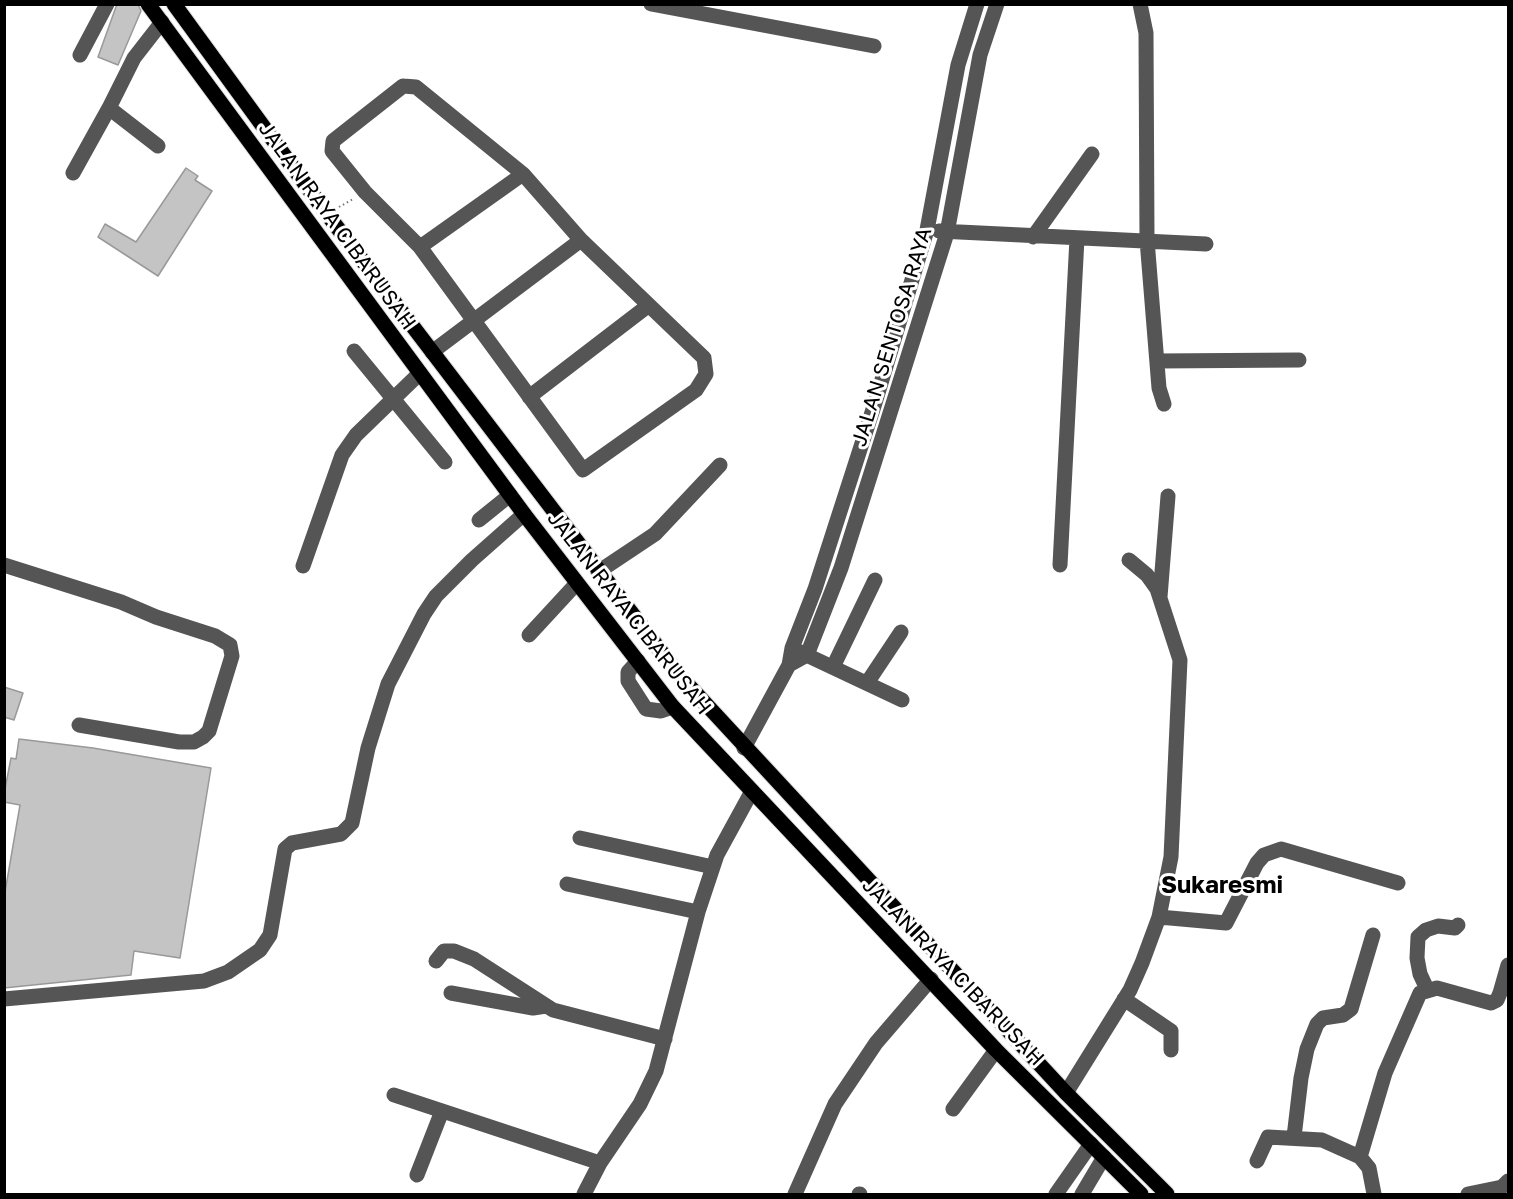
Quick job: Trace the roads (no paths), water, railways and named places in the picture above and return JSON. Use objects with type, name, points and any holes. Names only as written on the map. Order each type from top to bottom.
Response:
[{"type":"main road","name":"JALAN RAYA CIBARUSAH","points":[[148,4],[524,514],[673,707],[996,1050],[1141,1194]]},
{"type":"main road","name":"JALAN RAYA CIBARUSAH","points":[[174,4],[327,214],[598,572],[679,675],[744,748],[1066,1093],[1167,1194]]},
{"type":"street","points":[[80,55],[107,4]]},
{"type":"street","points":[[651,4],[874,46]]},
{"type":"street","name":"JALAN SENTOSA RAYA","points":[[744,748],[789,665],[792,648],[815,589],[868,424],[927,230],[958,65],[977,4]]},
{"type":"street","name":"JALAN SENTOSA RAYA","points":[[807,655],[841,568],[947,232],[980,55],[997,4]]},
{"type":"street","points":[[1140,4],[1146,33],[1147,240],[1159,388],[1164,404]]},
{"type":"street","points":[[73,172],[135,58],[162,22]]},
{"type":"street","points":[[407,85],[417,87],[523,174],[581,240],[704,358],[706,374],[696,390],[583,470],[420,247],[365,192],[332,151],[333,141],[400,87],[407,85]]},
{"type":"street","points":[[109,108],[158,147]]},
{"type":"street","points":[[1033,237],[1092,154]]},
{"type":"street","points":[[420,247],[523,174]]},
{"type":"street","points":[[927,230],[1206,244]]},
{"type":"street","points":[[1060,565],[1077,238]]},
{"type":"street","points":[[432,352],[581,240]]},
{"type":"street","points":[[530,397],[649,305]]},
{"type":"street","points":[[354,351],[445,462]]},
{"type":"street","points":[[1157,361],[1299,360]]},
{"type":"street","points":[[303,566],[342,455],[356,435],[420,373]]},
{"type":"street","points":[[598,572],[655,534],[720,465]]},
{"type":"street","points":[[479,520],[510,495]]},
{"type":"street","points":[[1160,597],[1168,496]]},
{"type":"street","points":[[4,999],[204,981],[228,972],[260,950],[270,935],[285,849],[292,843],[341,834],[352,823],[368,748],[388,684],[424,614],[436,596],[472,560],[524,514]]},
{"type":"street","points":[[1066,1093],[1124,999],[1159,917],[1171,857],[1180,660],[1160,597],[1147,574],[1129,560]]},
{"type":"street","points":[[4,565],[121,602],[156,617],[215,636],[230,645],[232,656],[209,731],[194,742],[180,742],[79,725]]},
{"type":"street","points":[[833,668],[875,580]]},
{"type":"street","points":[[530,635],[577,583]]},
{"type":"street","points":[[867,683],[901,632]]},
{"type":"street","points":[[792,648],[902,700]]},
{"type":"street","points":[[789,665],[807,655]]},
{"type":"street","points":[[638,661],[628,672],[628,681],[646,709],[661,711],[673,707]]},
{"type":"street","points":[[584,1194],[600,1163],[640,1104],[656,1071],[698,912],[713,867],[727,833],[752,791]]},
{"type":"street","points":[[580,838],[713,867]]},
{"type":"street","points":[[1159,917],[1226,923],[1257,863],[1264,855],[1281,849],[1398,883]]},
{"type":"street","points":[[567,884],[698,912]]},
{"type":"street","points":[[1427,989],[1420,974],[1417,958],[1418,937],[1426,930],[1437,926],[1455,928],[1458,925]]},
{"type":"street","points":[[1294,1137],[1307,1049],[1317,1024],[1323,1018],[1343,1015],[1351,1009],[1373,935]]},
{"type":"street","points":[[436,961],[444,951],[454,951],[474,959],[546,1006],[561,1013],[665,1039]]},
{"type":"street","points":[[1360,1157],[1385,1073],[1414,1000],[1427,989],[1437,988],[1491,1003],[1497,1000],[1509,965]]},
{"type":"street","points":[[795,1194],[835,1104],[876,1043],[931,979]]},
{"type":"street","points":[[452,993],[533,1008],[546,1006]]},
{"type":"street","points":[[1124,999],[1171,1031],[1172,1050]]},
{"type":"street","points":[[953,1108],[996,1050]]},
{"type":"street","points":[[394,1095],[600,1163]]},
{"type":"street","points":[[417,1175],[442,1111]]},
{"type":"street","points":[[1257,1161],[1268,1137],[1294,1137],[1329,1142],[1360,1157],[1369,1168],[1374,1194]]},
{"type":"street","points":[[1056,1194],[1091,1144]]},
{"type":"street","points":[[1082,1194],[1104,1157]]},
{"type":"street","points":[[1468,1194],[1498,1192],[1509,1180]]},
{"type":"district","name":"Sukaresmi","points":[[1222,885]]}]
